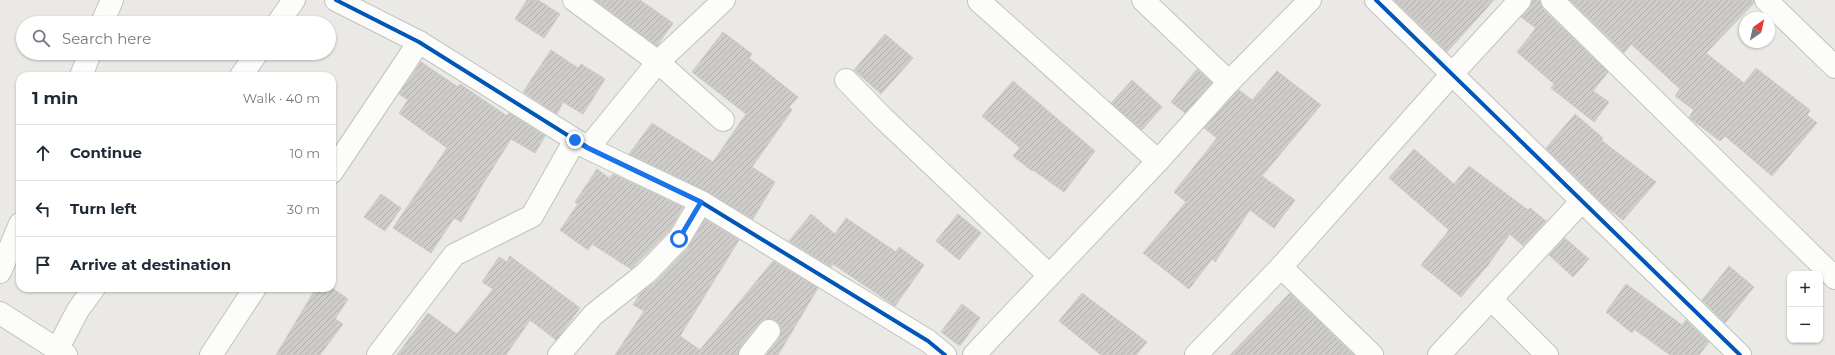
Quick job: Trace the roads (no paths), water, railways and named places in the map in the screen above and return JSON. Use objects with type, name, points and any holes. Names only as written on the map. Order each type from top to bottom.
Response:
[{"type":"street","points":[[105,16],[112,0]]},
{"type":"street","points":[[283,16],[294,0]]},
{"type":"street","points":[[336,0],[419,42],[582,144],[701,202],[923,348],[945,355]]},
{"type":"street","points":[[574,0],[658,62],[723,120]]},
{"type":"street","points":[[378,355],[454,255],[532,216],[582,144],[658,62],[724,0]]},
{"type":"street","points":[[1143,0],[1229,82]]},
{"type":"street","points":[[974,355],[1158,161],[1229,82],[1310,0]]},
{"type":"street","points":[[1376,0],[1740,355]]},
{"type":"street","points":[[1196,355],[1281,267],[1452,74],[1520,0]]},
{"type":"street","points":[[1552,0],[1835,278]]},
{"type":"street","points":[[1766,0],[1835,67]]},
{"type":"street","points":[[979,1],[1158,161]]},
{"type":"street","points":[[336,166],[419,42]]},
{"type":"street","points":[[83,72],[87,60]]},
{"type":"street","points":[[244,72],[252,60]]},
{"type":"street","points":[[846,80],[883,118],[1050,275]]},
{"type":"street","points":[[1439,355],[1582,201]]},
{"type":"street","points":[[559,355],[593,315],[646,273],[679,239],[701,202]]},
{"type":"street","points":[[0,272],[16,234]]},
{"type":"street","points":[[1281,267],[1372,355]]},
{"type":"street","points":[[0,313],[62,352],[78,310],[91,292]]},
{"type":"street","points":[[210,355],[252,292]]},
{"type":"street","points":[[1491,299],[1547,355]]},
{"type":"street","points":[[750,355],[769,331]]}]
